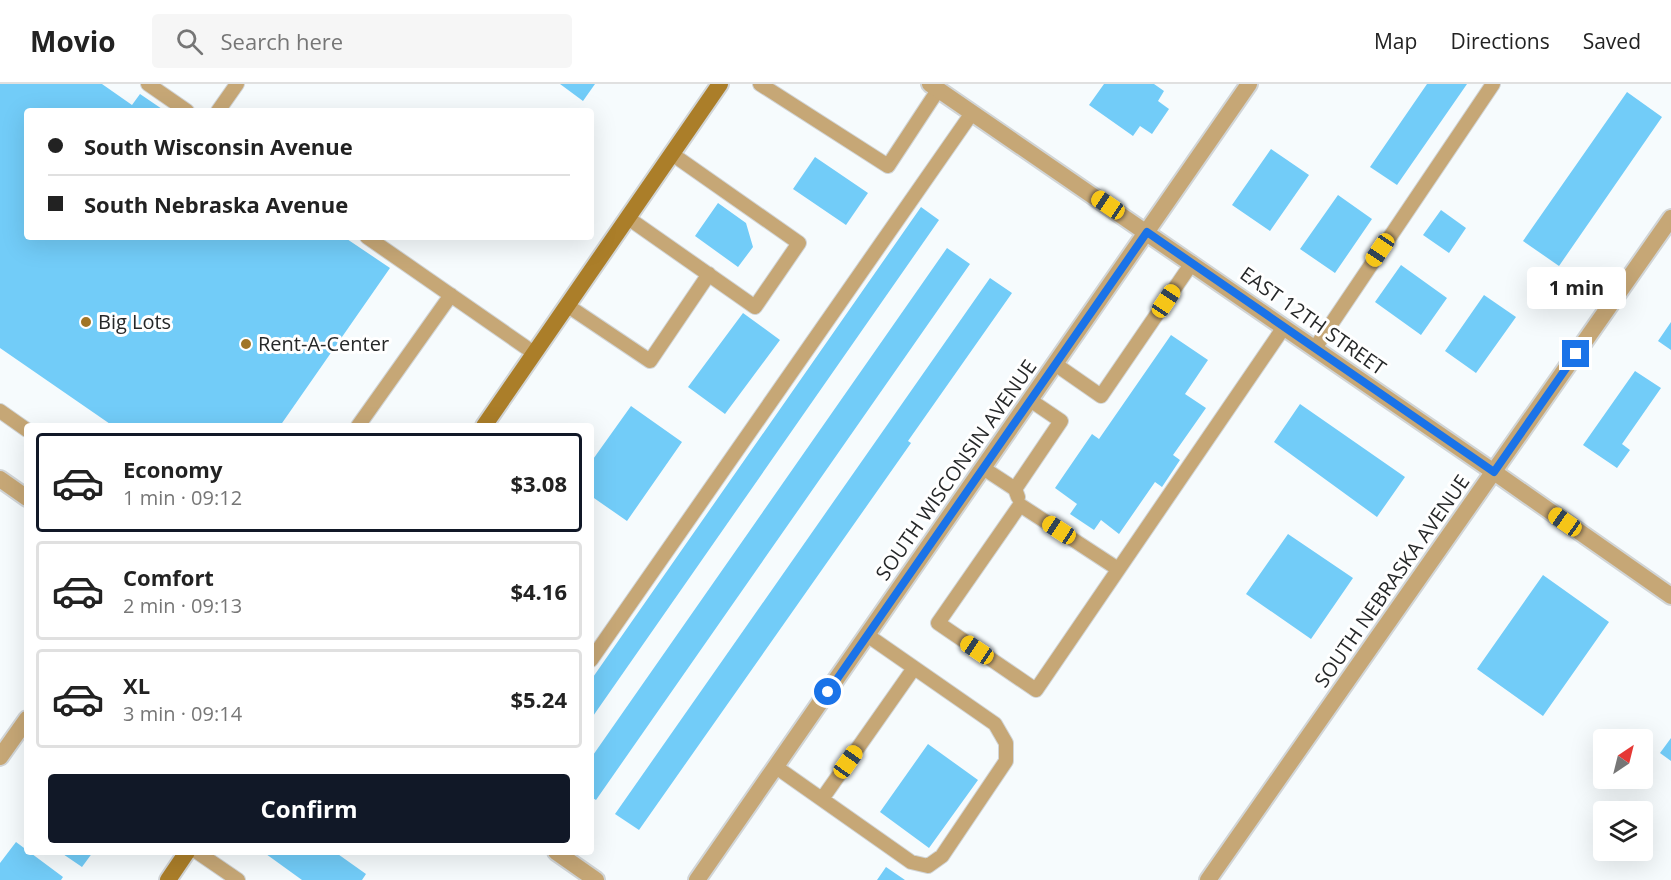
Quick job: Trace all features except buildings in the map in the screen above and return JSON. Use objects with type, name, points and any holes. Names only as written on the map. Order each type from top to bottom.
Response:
[{"type":"main road","points":[[486,423],[720,84]]},
{"type":"main road","points":[[168,880],[185,855]]},
{"type":"street","name":"SOUTH WISCONSIN AVENUE","points":[[697,880],[1249,84]]},
{"type":"street","name":"EAST 12TH STREET","points":[[934,87],[1671,596]]},
{"type":"street","name":"SOUTH NEBRASKA AVENUE","points":[[1208,880],[1671,218]]},
{"type":"street","points":[[0,479],[24,496]]},
{"type":"street","points":[[0,757],[24,723]]},
{"type":"street","points":[[560,855],[596,880]]},
{"type":"lane","points":[[148,84],[183,108]]},
{"type":"lane","points":[[220,108],[237,84]]},
{"type":"lane","points":[[760,84],[888,166],[934,87]]},
{"type":"lane","points":[[1315,348],[1493,84]]},
{"type":"lane","points":[[594,656],[972,113]]},
{"type":"lane","points":[[628,218],[755,307],[799,243],[672,154]]},
{"type":"lane","points":[[371,240],[534,353]]},
{"type":"lane","points":[[1054,364],[1101,396],[1192,263]]},
{"type":"lane","points":[[567,306],[650,361],[708,274]]},
{"type":"lane","points":[[360,423],[451,295]]},
{"type":"lane","points":[[1020,505],[938,623],[1036,690],[1284,327]]},
{"type":"lane","points":[[1015,489],[1061,421],[1030,400]]},
{"type":"lane","points":[[0,411],[24,428]]},
{"type":"lane","points":[[983,468],[1015,489],[1020,505],[1118,569]]},
{"type":"lane","points":[[776,767],[911,862],[928,866],[942,856],[1006,761],[1006,743],[995,724],[867,636]]},
{"type":"lane","points":[[822,799],[914,668]]},
{"type":"lane","points":[[201,855],[238,880]]},
{"type":"place","name":"Big Lots","points":[[86,322]]},
{"type":"place","name":"Rent-A-Center","points":[[246,344]]},
{"type":"route","points":[[828,692],[1147,232],[1494,472],[1576,354]]}]
